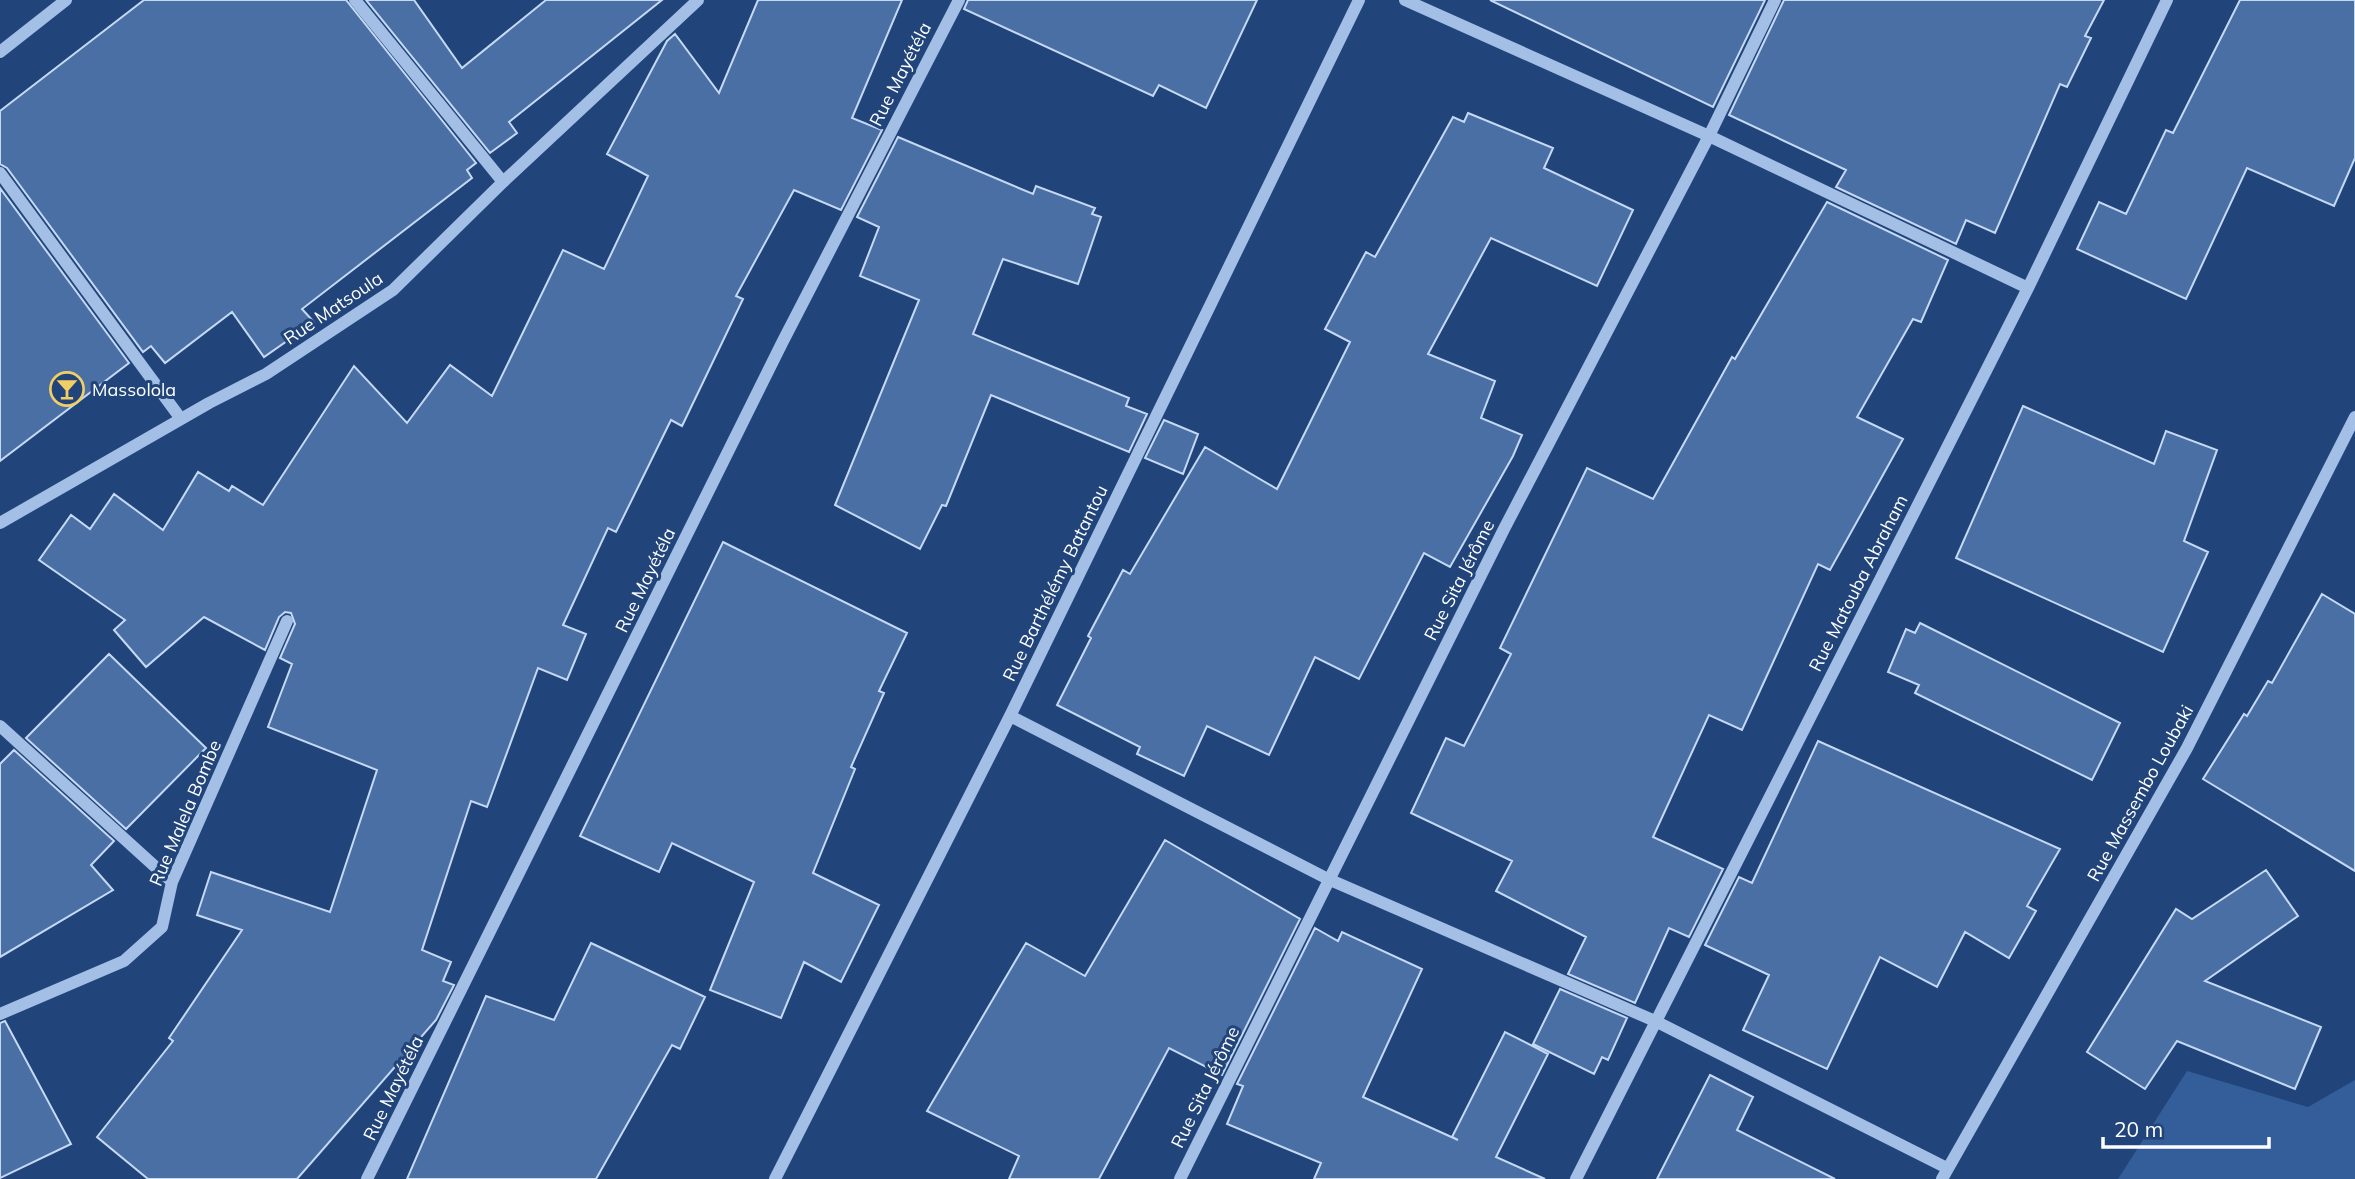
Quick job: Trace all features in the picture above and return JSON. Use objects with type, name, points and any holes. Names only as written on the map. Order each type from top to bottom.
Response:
[{"type":"street","points":[[0,52],[66,0]]},
{"type":"street","points":[[355,0],[503,182]]},
{"type":"street","name":"Rue Matsoula","points":[[0,523],[181,419],[267,374],[393,290],[503,182],[698,0]]},
{"type":"street","name":"Rue Mayétéla","points":[[367,1179],[782,343],[959,0]]},
{"type":"street","name":"Rue Barthélémy Batantou","points":[[775,1179],[1010,716],[1359,0]]},
{"type":"street","points":[[1405,0],[1709,136],[2028,288]]},
{"type":"street","name":"Rue Sita Jérôme","points":[[1180,1179],[1504,529],[1709,136],[1775,0]]},
{"type":"street","name":"Rue Matouba Abraham","points":[[1576,1179],[2028,288],[2167,0]]},
{"type":"street","points":[[0,173],[181,419]]},
{"type":"street","name":"Rue Massembo Loubaki","points":[[1944,1173],[2187,748],[2355,418]]},
{"type":"street","name":"Rue Malela Bombe","points":[[0,1014],[124,961],[162,927],[172,882],[287,621]]},
{"type":"street","points":[[1010,716],[1328,879],[1655,1021],[1944,1173]]},
{"type":"street","points":[[0,726],[172,882]]},
{"type":"shaded area","points":[[2187,1071],[2308,1107],[2355,1080],[2355,1179],[2118,1179]]},
{"type":"building","points":[[144,0],[346,0],[476,163],[467,170],[472,178],[302,309],[314,322],[264,357],[232,312],[165,363],[151,346],[143,352],[7,168],[0,164],[0,111]]},
{"type":"building","points":[[366,0],[414,0],[462,68],[546,0],[662,0],[509,122],[517,133],[490,153]]},
{"type":"building","points":[[758,0],[902,0],[852,118],[882,130],[841,210],[794,190],[736,296],[743,299],[682,426],[671,420],[616,532],[608,528],[563,625],[586,634],[567,680],[538,668],[487,807],[471,801],[422,950],[451,962],[443,981],[454,985],[436,1020],[297,1179],[148,1179],[97,1137],[173,1041],[169,1038],[242,930],[197,915],[211,872],[330,912],[377,770],[268,727],[292,664],[280,658],[295,624],[291,613],[285,612],[279,617],[265,650],[204,617],[146,667],[114,630],[125,620],[39,560],[71,515],[90,529],[114,494],[163,530],[198,472],[229,491],[232,486],[263,505],[354,366],[407,423],[450,365],[492,396],[563,250],[604,269],[648,176],[607,154],[667,41],[675,34],[719,93]]},
{"type":"building","points":[[968,0],[1257,0],[1206,108],[1159,85],[1153,96],[964,9]]},
{"type":"building","points":[[1490,0],[1765,0],[1713,107]]},
{"type":"building","points":[[1784,0],[2104,0],[2085,36],[2091,38],[2067,87],[2060,84],[1995,233],[1966,220],[1956,244],[1836,187],[1846,170],[1729,115]]},
{"type":"building","points":[[2240,0],[2355,0],[2355,158],[2334,206],[2247,168],[2186,299],[2077,249],[2099,202],[2126,214],[2166,130],[2173,133]]},
{"type":"building","points":[[1468,113],[1553,148],[1544,168],[1633,210],[1597,286],[1491,238],[1428,354],[1495,381],[1481,418],[1522,435],[1513,456],[1450,567],[1424,553],[1359,679],[1315,657],[1269,755],[1207,726],[1184,776],[1137,754],[1140,747],[1057,705],[1091,638],[1088,636],[1123,570],[1130,574],[1205,447],[1277,489],[1350,342],[1325,329],[1366,252],[1375,257],[1453,117],[1464,122]]},
{"type":"building","points":[[898,137],[1033,194],[1036,186],[1095,208],[1092,214],[1101,217],[1078,284],[1003,259],[973,334],[1129,398],[1126,406],[1147,414],[1129,452],[991,395],[946,506],[942,505],[920,549],[835,505],[919,300],[860,276],[879,227],[857,217]]},
{"type":"building","points":[[0,188],[129,363],[0,461]]},
{"type":"building","points":[[1827,202],[1948,260],[1921,322],[1913,319],[1857,417],[1903,439],[1830,570],[1818,564],[1742,730],[1709,715],[1653,837],[1723,869],[1689,937],[1669,928],[1635,1003],[1568,974],[1586,937],[1496,891],[1512,861],[1411,813],[1446,738],[1464,746],[1511,654],[1500,648],[1587,468],[1653,499],[1732,357],[1735,359]]},
{"type":"building","points":[[2023,406],[2154,464],[2166,431],[2217,450],[2184,541],[2208,552],[2163,652],[1956,558]]},
{"type":"building","points":[[1164,420],[1198,434],[1183,474],[1145,458]]},
{"type":"building","points":[[723,542],[907,633],[879,691],[884,693],[851,767],[855,769],[813,873],[879,905],[841,982],[804,962],[781,1018],[710,990],[754,882],[672,843],[659,872],[580,836]]},
{"type":"building","points":[[2322,594],[2355,614],[2355,871],[2203,779],[2244,714],[2247,716],[2268,681],[2272,683]]},
{"type":"building","points":[[1920,623],[2120,723],[2092,780],[1915,693],[1919,685],[1888,672],[1906,629],[1915,633]]},
{"type":"building","points":[[109,654],[206,748],[126,829],[26,738]]},
{"type":"building","points":[[1818,741],[2060,849],[2027,906],[2036,911],[2009,958],[1965,932],[1937,987],[1880,957],[1827,1069],[1743,1030],[1769,975],[1705,945],[1739,877],[1752,883]]},
{"type":"building","points":[[14,750],[114,841],[91,865],[113,890],[0,957],[0,764]]},
{"type":"building","points":[[1165,840],[1300,919],[1222,1075],[1169,1048],[1099,1179],[1009,1179],[1019,1156],[927,1111],[1026,943],[1085,976]]},
{"type":"building","points":[[2266,870],[2298,916],[2205,981],[2321,1027],[2295,1089],[2177,1041],[2145,1089],[2087,1052],[2176,909],[2192,919]]},
{"type":"building","points":[[1315,928],[1338,941],[1342,932],[1422,969],[1363,1097],[1458,1140],[1452,1137],[1505,1032],[1548,1054],[1496,1157],[1545,1179],[1314,1179],[1321,1163],[1227,1124],[1243,1086],[1237,1084]]},
{"type":"building","points":[[591,943],[705,997],[680,1049],[672,1045],[596,1179],[407,1179],[486,996],[554,1020]]},
{"type":"building","points":[[1560,989],[1627,1018],[1608,1060],[1602,1057],[1594,1074],[1533,1044]]},
{"type":"building","points":[[5,1021],[71,1144],[0,1178],[0,1023]]},
{"type":"building","points":[[1710,1075],[1753,1097],[1737,1130],[1835,1179],[1657,1179]]},
{"type":"place","name":"Massolola","points":[[67,389]]}]
